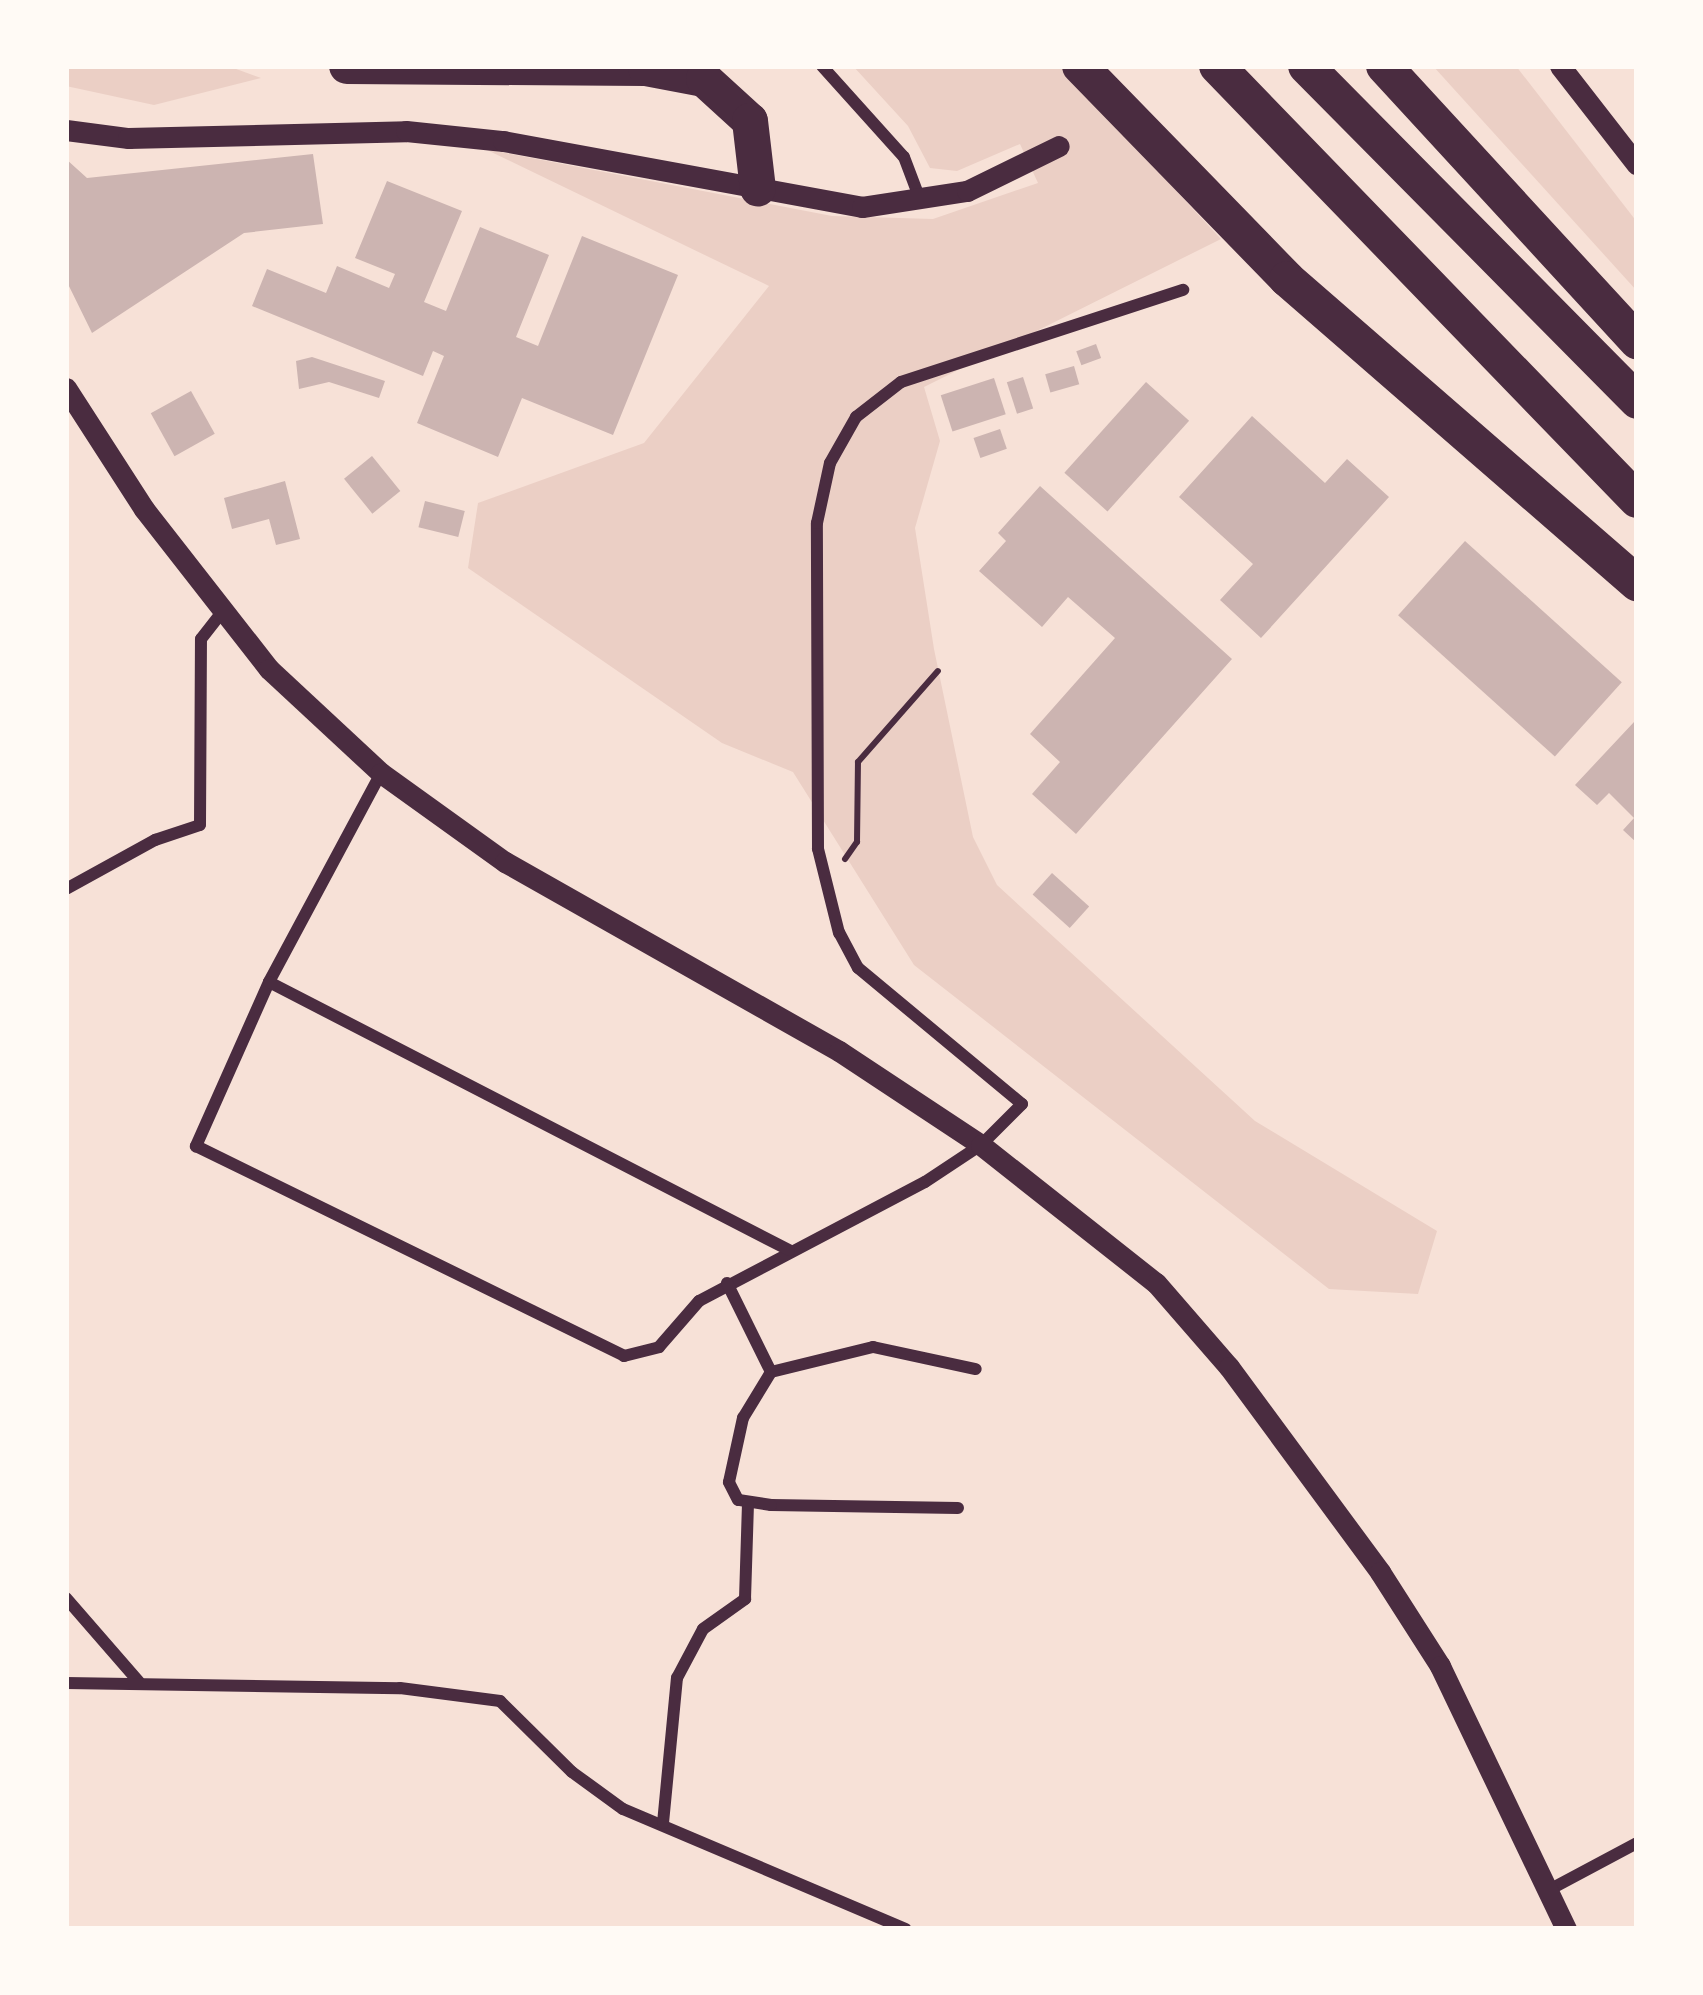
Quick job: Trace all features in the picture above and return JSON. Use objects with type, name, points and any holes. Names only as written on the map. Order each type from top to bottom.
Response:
[{"type":"highway","points":[[347,66],[615,67],[704,79],[750,121],[758,189]]},
{"type":"highway","points":[[721,66],[755,102],[758,189]]},
{"type":"highway","points":[[1080,66],[1287,279],[1637,584]]},
{"type":"highway","points":[[1217,66],[1637,500]]},
{"type":"highway","points":[[1306,66],[1637,401]]},
{"type":"highway","points":[[1384,66],[1637,341]]},
{"type":"street","points":[[822,66],[904,157],[921,203]]},
{"type":"street","points":[[1560,66],[1637,165]]},
{"type":"street","points":[[66,130],[128,138],[406,131],[503,141],[862,207],[921,203],[1013,172],[1059,146]]},
{"type":"street","points":[[381,773],[268,982],[196,1146],[624,1355],[658,1347],[699,1301],[981,1145],[1022,1104],[858,968],[839,933],[818,848],[818,524],[830,463],[856,417],[901,382],[1183,290]]},
{"type":"street","points":[[66,388],[222,612],[269,669],[381,773],[505,862],[839,1051],[981,1145],[1156,1283],[1242,1384],[1439,1666],[1566,1929]]},
{"type":"street","points":[[66,889],[155,840],[200,825],[200,640],[222,612]]},
{"type":"street","points":[[268,982],[789,1250]]},
{"type":"street","points":[[727,1283],[771,1372]]},
{"type":"street","points":[[771,1372],[873,1347],[976,1369]]},
{"type":"street","points":[[771,1372],[734,1454],[729,1482],[738,1500],[958,1508]]},
{"type":"street","points":[[663,1822],[675,1762],[677,1678],[704,1629],[745,1599],[748,1502]]},
{"type":"street","points":[[66,1598],[139,1682]]},
{"type":"street","points":[[66,1683],[400,1688],[500,1701],[572,1772],[623,1808],[906,1929]]},
{"type":"street","points":[[1546,1892],[1637,1843]]},
{"type":"path","points":[[845,859],[857,842],[858,762],[938,671]]},
{"type":"shaded area","points":[[66,66],[228,66],[261,78],[154,105],[66,86]]},
{"type":"shaded area","points":[[853,66],[1060,66],[1221,239],[924,387],[940,441],[915,528],[934,649],[973,837],[997,885],[1255,1121],[1437,1231],[1418,1294],[1329,1289],[914,965],[793,772],[722,743],[468,568],[478,503],[644,443],[769,286],[485,149],[832,216],[933,219],[1038,183],[1020,144],[957,171],[930,168],[908,126]]},
{"type":"shaded area","points":[[1433,66],[1516,66],[1637,222],[1637,291]]},
{"type":"building","points":[[313,154],[323,224],[244,233],[92,333],[66,280],[66,159],[87,178]]},
{"type":"building","points":[[387,181],[462,211],[424,302],[446,311],[480,227],[549,255],[516,337],[538,346],[582,236],[678,275],[613,435],[522,398],[498,457],[417,423],[444,356],[433,351],[423,376],[252,306],[267,269],[326,293],[337,266],[389,288],[395,274],[355,258]]},
{"type":"building","points":[[1096,344],[1101,358],[1081,365],[1076,351]]},
{"type":"building","points":[[312,357],[385,381],[379,398],[329,382],[299,389],[296,361]]},
{"type":"building","points":[[1074,366],[1079,384],[1050,393],[1045,374]]},
{"type":"building","points":[[1023,377],[1033,408],[1017,414],[1007,382]]},
{"type":"building","points":[[994,378],[1006,414],[952,431],[941,395]]},
{"type":"building","points":[[1146,382],[1189,421],[1107,511],[1064,473]]},
{"type":"building","points":[[191,391],[215,434],[175,456],[151,413]]},
{"type":"building","points":[[1252,416],[1325,483],[1347,459],[1389,497],[1261,638],[1220,600],[1253,564],[1179,497]]},
{"type":"building","points":[[1000,429],[1007,449],[980,458],[974,438]]},
{"type":"building","points":[[372,456],[400,491],[372,514],[344,479]]},
{"type":"building","points":[[285,481],[300,539],[276,545],[269,519],[232,529],[224,498]]},
{"type":"building","points":[[1040,486],[1232,659],[1076,834],[1032,794],[1060,762],[1030,734],[1115,638],[1068,597],[1042,627],[979,571],[1006,541],[998,533]]},
{"type":"building","points":[[425,501],[465,511],[458,537],[418,527]]},
{"type":"building","points":[[1465,541],[1622,682],[1555,757],[1398,615]]},
{"type":"building","points":[[1634,722],[1637,843],[1623,830],[1634,818],[1609,793],[1597,805],[1575,785]]},
{"type":"building","points":[[1052,873],[1089,906],[1070,928],[1033,895]]}]
